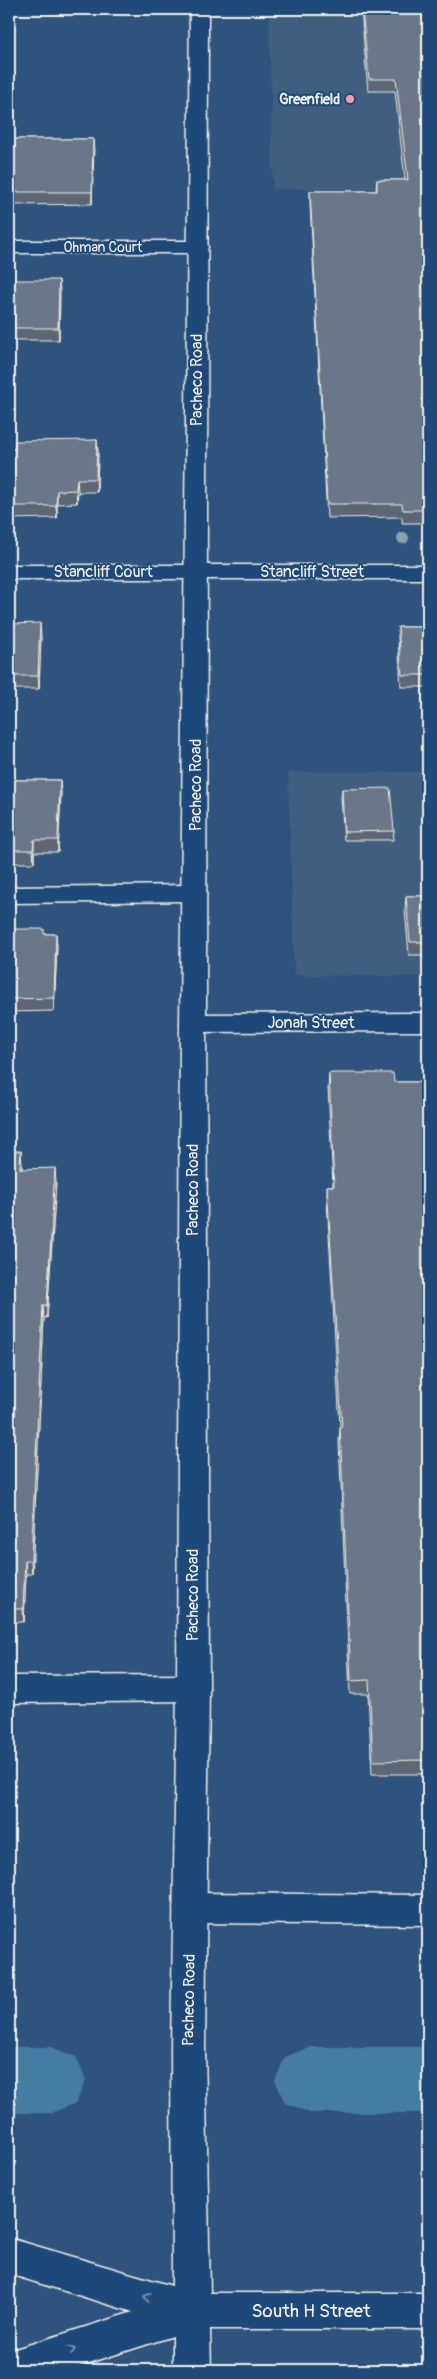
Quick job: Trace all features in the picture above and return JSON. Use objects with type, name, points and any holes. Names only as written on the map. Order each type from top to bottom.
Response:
[{"type":"street","name":"Pacheco Road","points":[[192,2370],[193,2311],[188,2048],[193,1688],[194,1023],[200,9]]},
{"type":"street","name":"Ohman Court","points":[[9,247],[198,247]]},
{"type":"street","name":"Stancliff Court","points":[[9,572],[196,572]]},
{"type":"street","name":"Stancliff Street","points":[[196,572],[428,572]]},
{"type":"street","points":[[9,895],[195,893]]},
{"type":"street","name":"Jonah Street","points":[[194,1023],[428,1022]]},
{"type":"street","points":[[9,1690],[193,1688]]},
{"type":"street","points":[[190,1908],[428,1910]]},
{"type":"street","name":"South H Street","points":[[9,2256],[193,2311],[428,2311]]},
{"type":"street","name":"South H Street","points":[[9,2370],[193,2311]]},
{"type":"shaded area","name":"Greenfield","points":[[269,9],[428,9],[428,189],[273,189]]},
{"type":"shaded area","points":[[288,772],[428,772],[428,977],[294,975]]},
{"type":"building","points":[[362,9],[428,9],[428,510],[403,510],[402,504],[327,504],[310,191],[377,191],[377,180],[408,180],[396,79],[369,79]]},
{"type":"building","points":[[9,139],[93,139],[92,192],[14,192],[14,195],[9,195]]},
{"type":"building","points":[[9,280],[59,280],[58,328],[9,328]]},
{"type":"building","points":[[97,440],[96,479],[77,479],[76,490],[57,491],[56,506],[9,506],[9,449],[15,449],[15,441]]},
{"type":"building","points":[[40,623],[38,676],[9,676],[9,624]]},
{"type":"building","points":[[398,627],[428,627],[428,675],[402,675]]},
{"type":"building","points":[[9,780],[60,780],[58,840],[34,840],[33,850],[9,850]]},
{"type":"building","points":[[390,788],[394,831],[344,832],[342,789]]},
{"type":"building","points":[[406,896],[428,896],[428,942],[410,942]]},
{"type":"building","points":[[9,929],[44,929],[44,934],[56,934],[54,998],[10,999],[9,1006]]},
{"type":"building","points":[[329,1073],[393,1073],[394,1082],[428,1082],[428,1777],[427,1760],[373,1761],[369,1680],[351,1681],[340,1427],[342,1427],[327,1186],[334,1186]]},
{"type":"building","points":[[9,1151],[21,1151],[20,1169],[55,1168],[47,1305],[43,1305],[31,1561],[25,1561],[23,1609],[9,1609]]},
{"type":"waterway","points":[[9,2080],[51,2080]]},
{"type":"waterway","points":[[310,2080],[428,2080]]},
{"type":"place","name":"Greenfield","points":[[350,99]]}]
